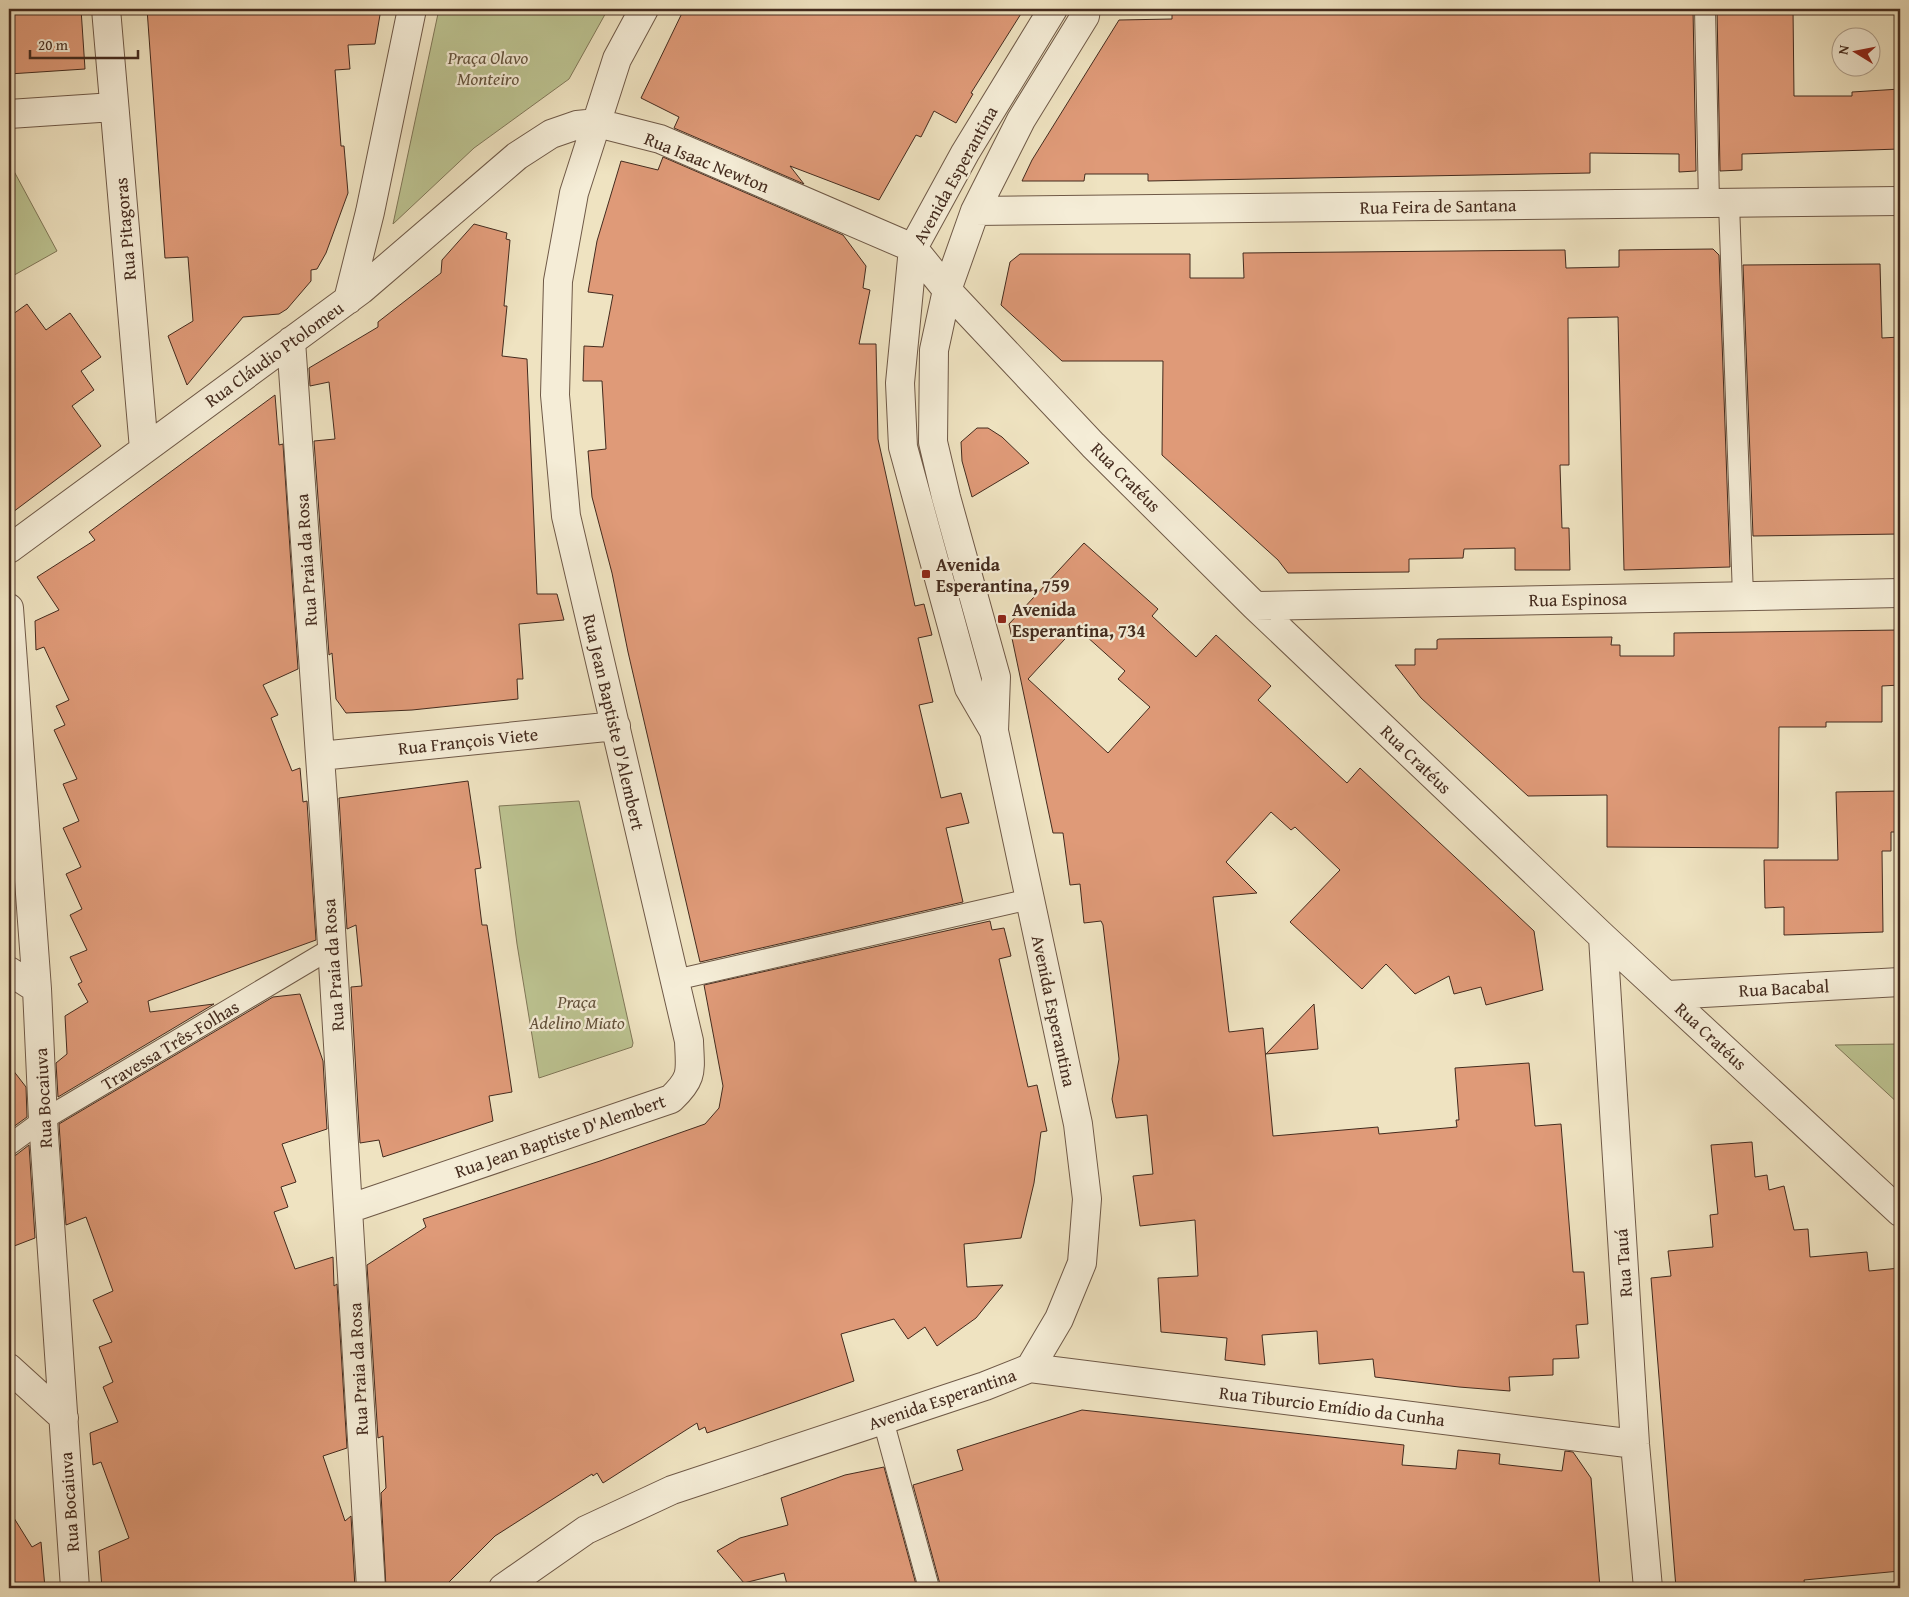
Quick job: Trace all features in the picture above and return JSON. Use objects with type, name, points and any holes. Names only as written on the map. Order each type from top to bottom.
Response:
[{"type":"street","name":"Rua Pitagoras","points":[[106,9],[144,449]]},
{"type":"street","name":"Rua Cláudio Ptolomeu","points":[[9,549],[348,300],[370,212],[412,9]]},
{"type":"street","name":"Rua Jean Baptiste D'Alembert","points":[[348,1209],[671,1099],[686,1085],[690,1072],[689,1041],[566,516],[555,395],[558,281],[574,193],[617,59],[644,9]]},
{"type":"street","name":"Avenida Esperantina","points":[[994,731],[969,688],[903,447],[900,383],[913,248],[965,153],[1053,9]]},
{"type":"street","name":"Avenida Esperantina","points":[[503,1588],[586,1530],[672,1490],[985,1386],[1030,1368],[1059,1320],[1082,1263],[1087,1199],[1078,1124],[994,731],[996,677],[948,506],[933,442],[934,350],[947,290],[975,211],[1021,120],[1085,16],[1086,9]]},
{"type":"street","points":[[9,114],[114,108]]},
{"type":"street","name":"Rua Isaac Newton","points":[[348,300],[437,227],[517,156],[551,134],[577,125],[596,123],[660,139],[913,248],[947,290]]},
{"type":"street","name":"Rua Feira de Santana","points":[[975,211],[1900,201]]},
{"type":"street","name":"Rua Cratéus","points":[[947,290],[1093,445],[1255,606],[1603,937],[1668,995],[1900,1212]]},
{"type":"street","name":"Rua Praia da Rosa","points":[[291,341],[320,756],[371,1588]]},
{"type":"street","name":"Rua Espinosa","points":[[1255,606],[1900,593]]},
{"type":"street","name":"Rua Bocaiuva","points":[[9,608],[37,990],[43,1120],[75,1588]]},
{"type":"street","name":"Rua François Viete","points":[[320,756],[616,726]]},
{"type":"street","name":"Rua Tauá","points":[[1603,937],[1634,1444],[1648,1588]]},
{"type":"street","points":[[9,971],[37,990]]},
{"type":"street","name":"Rua Bacabal","points":[[1668,995],[1900,982]]},
{"type":"street","points":[[9,1368],[64,1418]]},
{"type":"street","name":"Rua Tiburcio Emídio da Cunha","points":[[1030,1368],[1634,1444]]},
{"type":"lane","points":[[1705,9],[1743,596]]},
{"type":"lane","points":[[675,980],[1030,899]]},
{"type":"lane","name":"Travessa Três-Folhas","points":[[9,1145],[43,1120],[332,948]]},
{"type":"lane","points":[[883,1420],[928,1588]]},
{"type":"green space","name":"Praça Olavo Monteiro","points":[[439,9],[608,9],[569,79],[474,148],[393,224]]},
{"type":"green space","points":[[9,162],[57,251],[9,278]]},
{"type":"green space","name":"Praça Adelino Miato","points":[[579,801],[633,1043],[632,1047],[539,1078],[517,944],[499,806]]},
{"type":"green space","points":[[1900,1044],[1900,1105],[1835,1045]]},
{"type":"building","points":[[81,9],[85,69],[9,74],[9,11]]},
{"type":"building","points":[[147,9],[381,9],[375,44],[348,45],[350,69],[335,70],[341,146],[344,146],[348,193],[326,253],[317,269],[311,270],[311,281],[287,309],[279,314],[243,317],[187,385],[168,336],[193,321],[188,257],[165,258]]},
{"type":"building","points":[[684,9],[1024,9],[971,93],[973,94],[956,123],[934,111],[921,137],[916,135],[879,200],[790,166],[804,184],[674,128],[679,117],[641,98]]},
{"type":"building","points":[[1172,9],[1693,9],[1696,171],[1679,172],[1679,154],[1590,153],[1590,173],[1148,181],[1148,174],[1085,174],[1084,181],[1022,181],[1032,160],[1119,20],[1172,19]]},
{"type":"building","points":[[1717,9],[1793,9],[1794,96],[1852,96],[1852,92],[1900,89],[1900,149],[1742,154],[1742,170],[1720,171]]},
{"type":"building","points":[[663,157],[843,235],[866,266],[863,288],[870,290],[859,344],[876,344],[878,439],[915,606],[924,604],[932,635],[918,638],[933,702],[919,705],[941,798],[961,793],[969,823],[946,828],[963,902],[700,962],[628,652],[612,573],[592,497],[588,451],[606,449],[602,381],[583,381],[584,346],[603,347],[613,295],[588,292],[597,241],[621,161],[658,170]]},
{"type":"building","points":[[474,224],[507,233],[506,239],[510,240],[504,306],[507,306],[502,356],[527,359],[537,594],[557,594],[564,620],[519,624],[523,679],[517,679],[518,699],[412,710],[346,713],[336,699],[332,653],[329,655],[314,441],[335,439],[329,382],[310,386],[309,368],[378,327],[378,322],[441,273],[442,260]]},
{"type":"building","points":[[1713,249],[1719,255],[1730,567],[1624,570],[1618,317],[1568,318],[1569,465],[1560,465],[1562,528],[1569,528],[1570,570],[1515,570],[1515,548],[1464,549],[1463,558],[1409,559],[1409,572],[1288,573],[1278,560],[1162,455],[1163,361],[1062,361],[1001,305],[1010,262],[1020,254],[1190,254],[1190,278],[1244,278],[1243,253],[1565,250],[1566,268],[1619,267],[1619,250]]},
{"type":"building","points":[[1880,264],[1882,338],[1900,337],[1900,534],[1753,536],[1743,265]]},
{"type":"building","points":[[27,304],[46,330],[70,313],[101,357],[81,371],[94,390],[72,406],[101,446],[9,515],[9,317]]},
{"type":"building","points":[[275,395],[279,445],[283,444],[298,669],[263,685],[278,715],[271,718],[292,771],[300,768],[303,802],[307,801],[316,940],[148,1001],[150,1012],[214,1004],[58,1097],[56,1063],[67,1054],[65,1016],[88,1002],[78,984],[82,982],[70,957],[87,950],[70,915],[82,909],[66,874],[81,867],[63,828],[79,821],[63,784],[77,779],[54,730],[65,725],[56,706],[69,700],[44,647],[36,650],[35,621],[59,610],[37,577],[95,540],[89,532]]},
{"type":"building","points":[[977,428],[988,428],[1002,437],[1029,463],[972,497],[962,461],[961,442]]},
{"type":"building","points":[[1084,543],[1158,609],[1152,616],[1196,657],[1216,635],[1271,686],[1258,700],[1347,783],[1360,768],[1534,931],[1543,990],[1486,1005],[1481,987],[1454,994],[1449,976],[1415,994],[1386,964],[1362,989],[1290,922],[1340,870],[1295,827],[1291,830],[1271,812],[1226,862],[1257,893],[1213,897],[1229,1032],[1263,1028],[1273,1136],[1378,1127],[1379,1134],[1457,1127],[1456,1120],[1459,1120],[1455,1068],[1529,1063],[1535,1126],[1561,1124],[1573,1272],[1584,1272],[1588,1324],[1576,1325],[1579,1358],[1553,1359],[1553,1375],[1509,1377],[1510,1391],[1375,1377],[1373,1359],[1319,1364],[1317,1331],[1262,1335],[1265,1365],[1225,1360],[1227,1338],[1161,1332],[1158,1278],[1198,1276],[1195,1220],[1140,1226],[1133,1176],[1153,1174],[1147,1115],[1116,1118],[1112,1099],[1119,1059],[1103,925],[1101,921],[1084,923],[1080,884],[1070,885],[1063,833],[1053,833],[1009,624]],"holes":[[[1076,627],[1125,671],[1118,679],[1150,707],[1108,753],[1028,679]]]},
{"type":"building","points":[[1900,630],[1900,685],[1882,686],[1882,722],[1826,722],[1826,727],[1779,727],[1778,848],[1607,847],[1607,795],[1528,796],[1421,698],[1395,665],[1415,665],[1415,649],[1437,649],[1437,640],[1439,639],[1612,637],[1611,645],[1620,645],[1620,656],[1674,656],[1674,633]]},
{"type":"building","points":[[468,781],[481,868],[475,869],[482,925],[487,925],[512,1092],[489,1096],[493,1121],[383,1157],[379,1140],[360,1143],[351,987],[362,986],[356,925],[347,929],[339,798]]},
{"type":"building","points":[[1900,791],[1900,832],[1891,832],[1891,851],[1882,851],[1883,932],[1784,935],[1784,907],[1765,908],[1764,860],[1838,860],[1836,792]]},
{"type":"building","points":[[990,921],[992,930],[1004,928],[1011,956],[999,959],[1028,1087],[1037,1085],[1047,1131],[1041,1132],[1034,1183],[1021,1238],[964,1244],[967,1287],[1003,1285],[976,1318],[937,1346],[925,1327],[908,1339],[894,1319],[841,1334],[854,1381],[707,1433],[705,1427],[699,1430],[697,1423],[603,1483],[597,1473],[593,1476],[592,1474],[495,1536],[443,1588],[386,1588],[381,1493],[386,1488],[383,1436],[378,1438],[367,1265],[426,1227],[423,1219],[600,1161],[705,1124],[719,1108],[723,1086],[704,985]]},
{"type":"building","points":[[300,994],[323,1061],[327,1129],[282,1144],[296,1182],[281,1187],[288,1207],[274,1212],[295,1269],[333,1257],[334,1286],[337,1284],[347,1448],[323,1456],[345,1521],[351,1516],[355,1588],[102,1588],[99,1551],[129,1538],[101,1462],[93,1465],[90,1433],[118,1422],[103,1387],[113,1382],[99,1347],[112,1342],[93,1300],[113,1291],[86,1217],[66,1225],[59,1124],[273,997]]},
{"type":"building","points":[[1314,1004],[1318,1049],[1266,1054]]},
{"type":"building","points":[[9,1065],[26,1087],[27,1117],[9,1130]]},
{"type":"building","points":[[1752,1142],[1755,1177],[1767,1175],[1769,1190],[1784,1186],[1794,1230],[1808,1229],[1810,1257],[1867,1252],[1869,1271],[1900,1268],[1900,1571],[1804,1580],[1805,1588],[1676,1588],[1651,1278],[1671,1276],[1668,1251],[1713,1247],[1710,1215],[1718,1214],[1711,1145]]},
{"type":"building","points":[[29,1145],[35,1238],[9,1248],[9,1157],[16,1155]]},
{"type":"building","points":[[1082,1410],[1404,1445],[1402,1465],[1456,1469],[1458,1450],[1500,1454],[1499,1464],[1562,1471],[1565,1451],[1573,1452],[1591,1478],[1600,1588],[941,1588],[913,1485],[963,1470],[957,1450]]},
{"type":"building","points":[[884,1467],[917,1588],[788,1588],[784,1573],[744,1583],[717,1551],[740,1538],[788,1525],[781,1498],[845,1475]]},
{"type":"building","points":[[9,1510],[32,1547],[41,1542],[45,1588],[9,1588]]},
{"type":"place","name":"Avenida Esperantina, 759","points":[[926,574]]},
{"type":"place","name":"Avenida Esperantina, 734","points":[[1002,619]]}]
